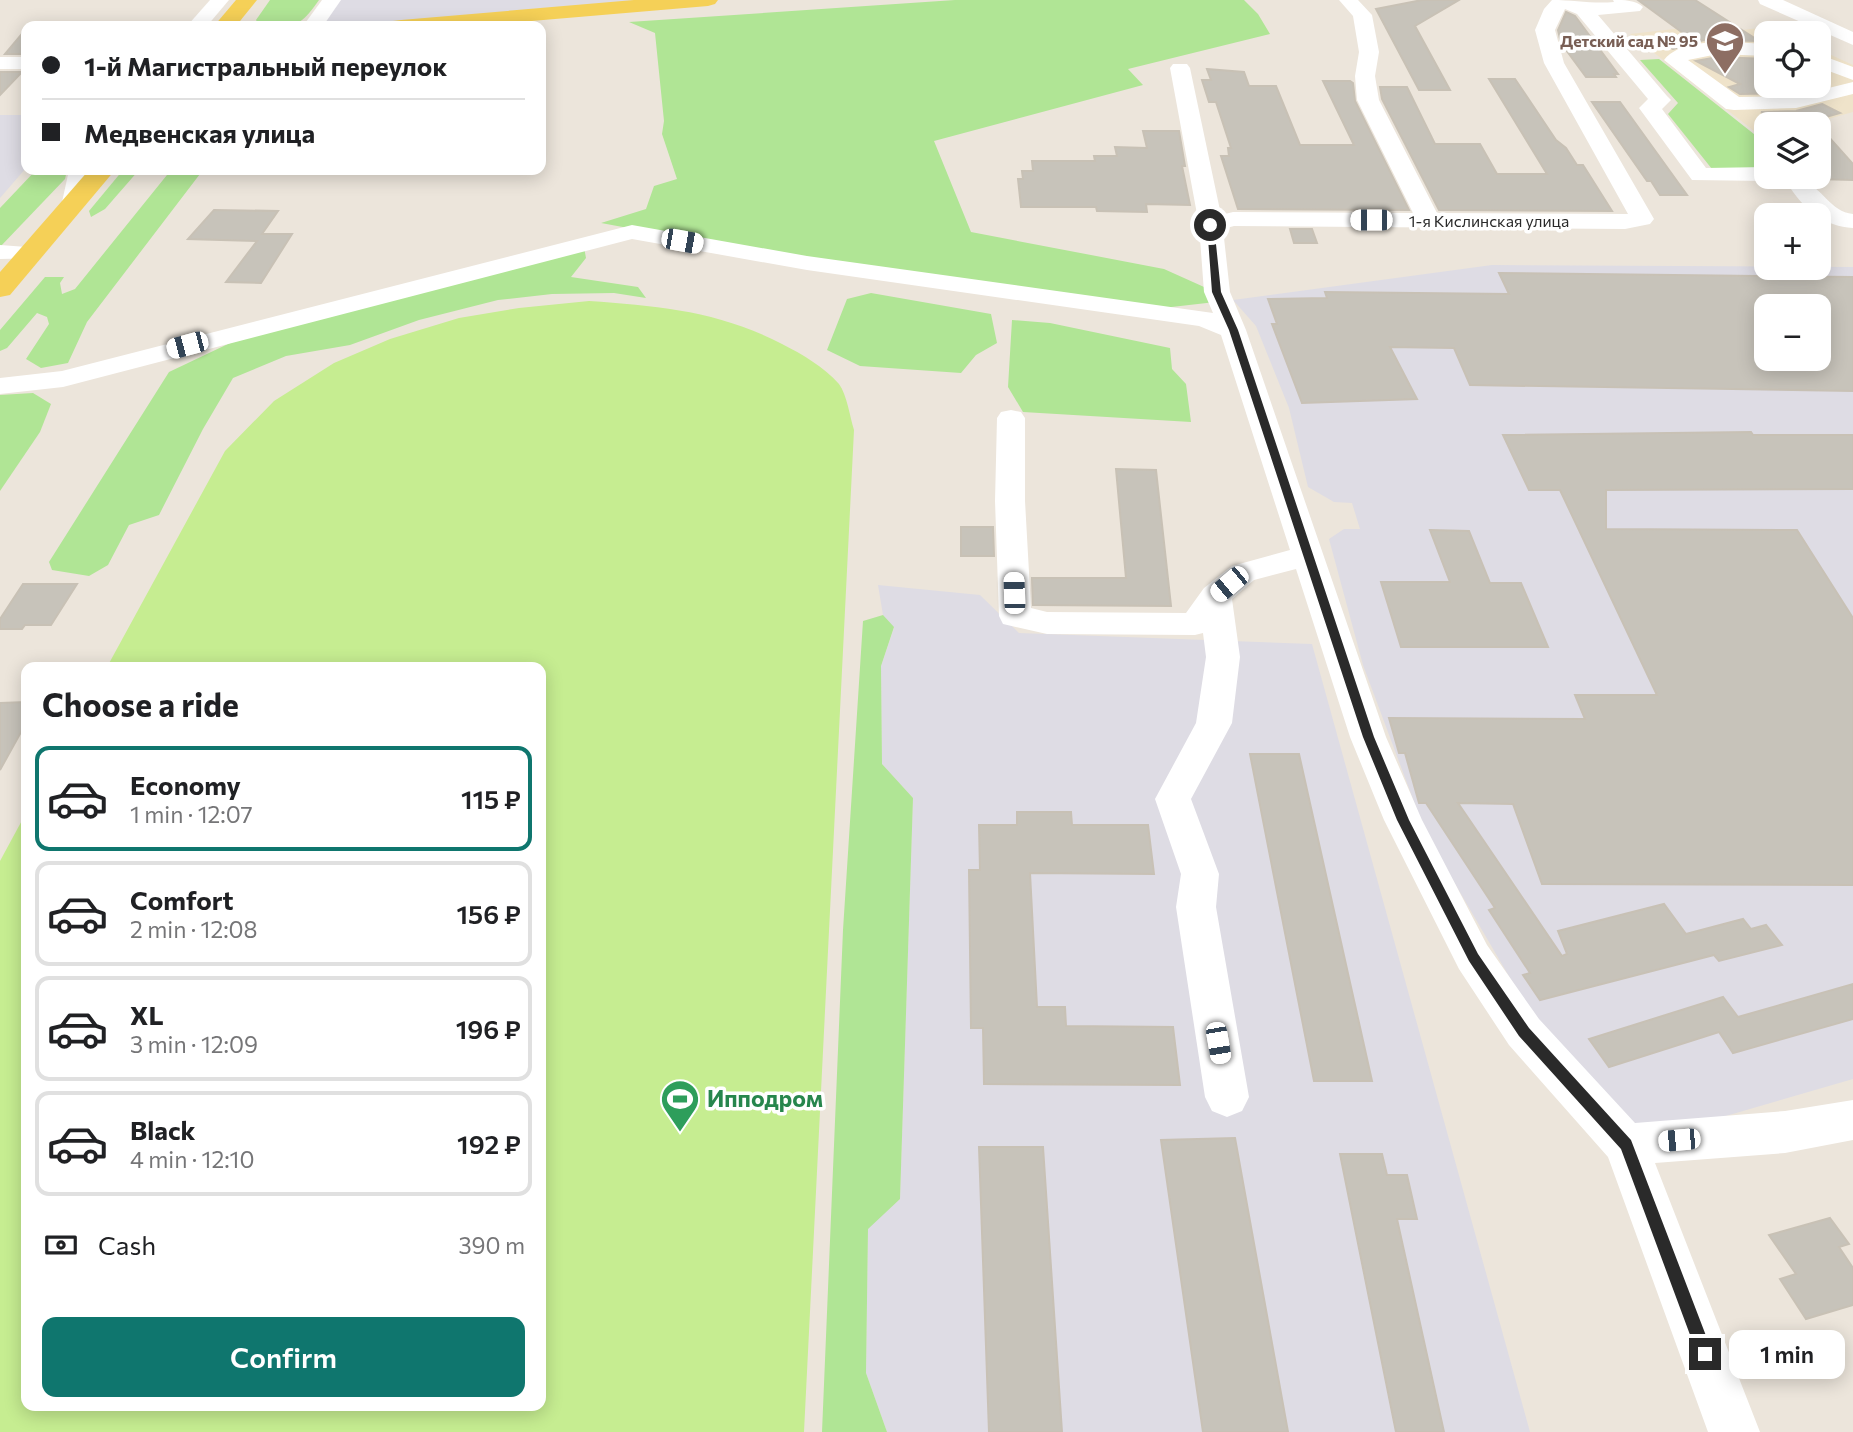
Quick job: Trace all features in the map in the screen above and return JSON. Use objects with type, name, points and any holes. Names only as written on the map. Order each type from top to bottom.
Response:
[{"type":"main road","points":[[229,21],[247,0]]},
{"type":"main road","points":[[460,21],[708,0]]},
{"type":"main road","points":[[0,289],[98,175]]},
{"type":"street","points":[[201,21],[220,0]]},
{"type":"street","points":[[317,21],[332,0]]},
{"type":"street","points":[[1348,0],[1362,15],[1369,52],[1365,76],[1368,100],[1428,220]]},
{"type":"street","points":[[1561,0],[1584,10],[1660,100],[1650,108],[1700,175],[1754,174]]},
{"type":"street","name":"1-я Кислинская улица","points":[[1210,225],[1233,219],[1625,222],[1642,219],[1554,63],[1545,30],[1561,0]]},
{"type":"street","points":[[1584,10],[1633,7],[1622,0]]},
{"type":"street","points":[[1767,0],[1853,39]]},
{"type":"street","points":[[1754,50],[1707,50],[1680,55],[1674,60],[1734,104],[1796,102],[1812,98]]},
{"type":"street","points":[[0,63],[21,63]]},
{"type":"street","points":[[1831,65],[1853,74]]},
{"type":"street","points":[[1180,68],[1210,225],[1216,292],[1233,330],[1368,737],[1398,808],[1473,957],[1524,1032],[1626,1145],[1734,1432]]},
{"type":"street","points":[[1831,93],[1853,88]]},
{"type":"street","points":[[74,202],[79,175]]},
{"type":"street","points":[[1803,189],[1824,212],[1848,221],[1844,236],[1853,247]]},
{"type":"street","points":[[0,386],[63,379],[200,341],[632,232],[807,263],[1204,318],[1233,330]]},
{"type":"street","points":[[0,253],[31,253]]},
{"type":"street","points":[[1012,418],[1010,501],[1014,616],[1047,623],[1195,624],[1215,596],[1243,573],[1308,555]]},
{"type":"street","points":[[1215,596],[1223,657],[1214,723],[1173,799],[1199,874],[1196,907],[1227,1097]]},
{"type":"street","points":[[1626,1145],[1785,1132],[1853,1120]]},
{"type":"shaded area","points":[[330,0],[654,0],[436,21],[316,21]]},
{"type":"shaded area","name":"Детский сад № 95","points":[[1683,28],[1695,35],[1754,29],[1754,98],[1831,98],[1831,55],[1853,65],[1853,112],[1831,118],[1831,112],[1754,112],[1754,131],[1630,34]]},
{"type":"shaded area","points":[[0,115],[21,115],[21,174],[0,198]]},
{"type":"shaded area","points":[[1492,265],[1754,266],[1754,280],[1831,280],[1831,267],[1853,267],[1853,1079],[1626,1145],[1528,1009],[1426,834],[1363,665],[1329,539],[1344,529],[1360,529],[1352,503],[1334,502],[1308,487],[1289,408],[1256,326],[1233,300]]},
{"type":"shaded area","points":[[878,585],[980,595],[1019,633],[1312,644],[1530,1432],[887,1432],[866,1373],[868,1228],[900,1199],[913,798],[882,764],[881,666],[894,628],[883,615]]},
{"type":"green space","points":[[270,0],[319,0],[301,21],[256,20]]},
{"type":"green space","points":[[955,0],[1244,0],[1258,14],[1270,34],[1128,69],[1143,85],[934,141],[971,232],[1164,269],[1233,300],[1154,309],[819,263],[601,223],[646,209],[654,186],[677,179],[662,134],[664,121],[655,33],[629,22]]},
{"type":"green space","points":[[1659,59],[1754,134],[1754,169],[1712,169],[1668,114],[1678,103],[1640,60]]},
{"type":"green space","points":[[31,175],[66,175],[0,247],[0,208]]},
{"type":"green space","points":[[119,175],[135,175],[105,209],[91,217],[89,211]]},
{"type":"green space","points":[[167,175],[199,175],[87,322],[68,363],[41,368],[26,359],[49,324],[47,317],[37,313],[7,348],[0,351],[0,330],[45,277],[64,277],[60,283],[62,294],[75,289]]},
{"type":"green space","points":[[584,247],[586,258],[571,277],[638,287],[646,298],[614,293],[552,294],[498,300],[419,320],[350,345],[286,356],[233,378],[203,429],[159,515],[129,525],[108,565],[89,576],[52,570],[49,562],[169,372],[249,334]]},
{"type":"green space","points":[[871,293],[991,314],[997,343],[976,355],[961,373],[860,366],[827,350],[847,299]]},
{"type":"green space","name":"Ипподром","points":[[589,301],[664,308],[735,324],[782,344],[827,372],[842,389],[854,430],[804,1432],[0,1432],[0,861],[21,822],[21,1411],[546,1411],[546,662],[110,662],[225,451],[274,401],[334,363],[390,339],[459,318],[519,308]]},
{"type":"green space","points":[[1012,320],[1050,323],[1170,348],[1172,369],[1186,384],[1191,422],[1023,412],[1008,387]]},
{"type":"green space","points":[[33,393],[51,404],[40,432],[0,491],[0,395]]},
{"type":"green space","points":[[883,615],[894,627],[881,666],[882,764],[913,798],[900,1199],[868,1229],[866,1373],[887,1432],[822,1432],[843,930],[863,621]]},
{"type":"building","points":[[1422,0],[1459,0],[1415,26],[1450,90],[1419,90],[1376,9]]},
{"type":"building","points":[[1638,0],[1695,0],[1754,38],[1754,41],[1704,40],[1673,49],[1655,40],[1687,36]]},
{"type":"building","points":[[1566,12],[1575,16],[1618,74],[1614,74],[1616,77],[1586,77],[1561,43],[1558,30]]},
{"type":"building","points":[[21,35],[21,54],[5,54]]},
{"type":"building","points":[[1718,57],[1754,58],[1754,94],[1740,94],[1729,87],[1740,84],[1696,61]]},
{"type":"building","points":[[1207,69],[1244,72],[1249,86],[1276,86],[1300,145],[1354,145],[1323,81],[1353,83],[1355,101],[1409,210],[1238,209],[1221,156],[1229,156],[1228,148],[1231,148],[1216,102],[1209,102],[1202,80],[1211,80]]},
{"type":"building","points":[[0,72],[21,72],[21,73],[0,95]]},
{"type":"building","points":[[1489,79],[1515,79],[1556,140],[1566,148],[1577,165],[1583,165],[1612,211],[1439,210],[1382,99],[1380,87],[1407,87],[1435,144],[1480,144],[1497,174],[1547,174]]},
{"type":"building","points":[[1592,102],[1620,102],[1687,195],[1660,195],[1651,181],[1647,181]]},
{"type":"building","points":[[1822,104],[1840,113],[1831,116],[1831,112],[1761,112],[1796,111]]},
{"type":"building","points":[[1143,131],[1179,131],[1185,166],[1182,166],[1190,205],[1146,204],[1147,212],[1097,211],[1096,207],[1021,207],[1018,179],[1023,179],[1022,171],[1033,171],[1032,161],[1095,161],[1094,156],[1117,156],[1115,147],[1147,148]]},
{"type":"building","points":[[1831,139],[1853,164],[1853,180],[1831,179]]},
{"type":"building","points":[[214,210],[278,211],[262,234],[292,234],[261,283],[226,282],[257,241],[188,239]]},
{"type":"building","points":[[1290,229],[1312,229],[1317,243],[1294,243]]},
{"type":"building","points":[[1499,273],[1754,276],[1754,280],[1831,280],[1831,277],[1853,277],[1853,391],[1470,385],[1454,348],[1390,347],[1417,399],[1302,403],[1272,324],[1277,324],[1268,299],[1327,298],[1325,292],[1509,294]]},
{"type":"building","points":[[1751,432],[1753,435],[1853,435],[1853,489],[1606,490],[1606,529],[1797,530],[1853,618],[1853,885],[1542,884],[1513,804],[1458,803],[1562,956],[1567,954],[1558,931],[1664,904],[1686,934],[1743,919],[1751,929],[1766,925],[1782,945],[1719,961],[1714,955],[1540,1000],[1523,975],[1530,973],[1489,910],[1495,908],[1426,803],[1419,803],[1405,753],[1399,753],[1389,718],[1585,719],[1575,695],[1657,695],[1560,490],[1529,490],[1503,435]]},
{"type":"building","points":[[1116,469],[1156,470],[1171,606],[1033,605],[1032,578],[1126,578]]},
{"type":"building","points":[[961,527],[993,527],[994,556],[961,556]]},
{"type":"building","points":[[1430,530],[1469,531],[1490,583],[1521,583],[1548,647],[1401,647],[1381,582],[1450,582]]},
{"type":"building","points":[[23,584],[77,584],[51,625],[0,629],[0,619]]},
{"type":"building","points":[[21,702],[21,732],[0,770],[0,703]]},
{"type":"building","points":[[1250,754],[1299,754],[1372,1081],[1314,1081]]},
{"type":"building","points":[[1017,812],[1071,812],[1072,825],[1148,825],[1154,874],[1030,873],[1037,1007],[1065,1007],[1066,1026],[1173,1027],[1180,1085],[984,1084],[983,1028],[971,1028],[969,870],[980,870],[979,825],[1017,825]]},
{"type":"building","points":[[1853,984],[1853,1019],[1733,1053],[1719,1032],[1609,1067],[1589,1039],[1723,997],[1738,1017]]},
{"type":"building","points":[[1235,1138],[1288,1432],[1203,1432],[1161,1140]]},
{"type":"building","points":[[979,1147],[1043,1147],[1062,1432],[989,1432]]},
{"type":"building","points":[[1340,1154],[1382,1154],[1387,1175],[1407,1175],[1417,1219],[1397,1219],[1444,1432],[1396,1432]]},
{"type":"building","points":[[1830,1218],[1849,1244],[1839,1247],[1853,1268],[1853,1305],[1806,1319],[1780,1279],[1796,1274],[1769,1235]]},
{"type":"place","name":"Детский сад № 95","points":[[1725,75]]},
{"type":"place","name":"Ипподром","points":[[680,1133]]},
{"type":"route","points":[[1210,225],[1216,292],[1233,330],[1368,737],[1403,820],[1473,957],[1524,1032],[1626,1145],[1705,1354]]}]
